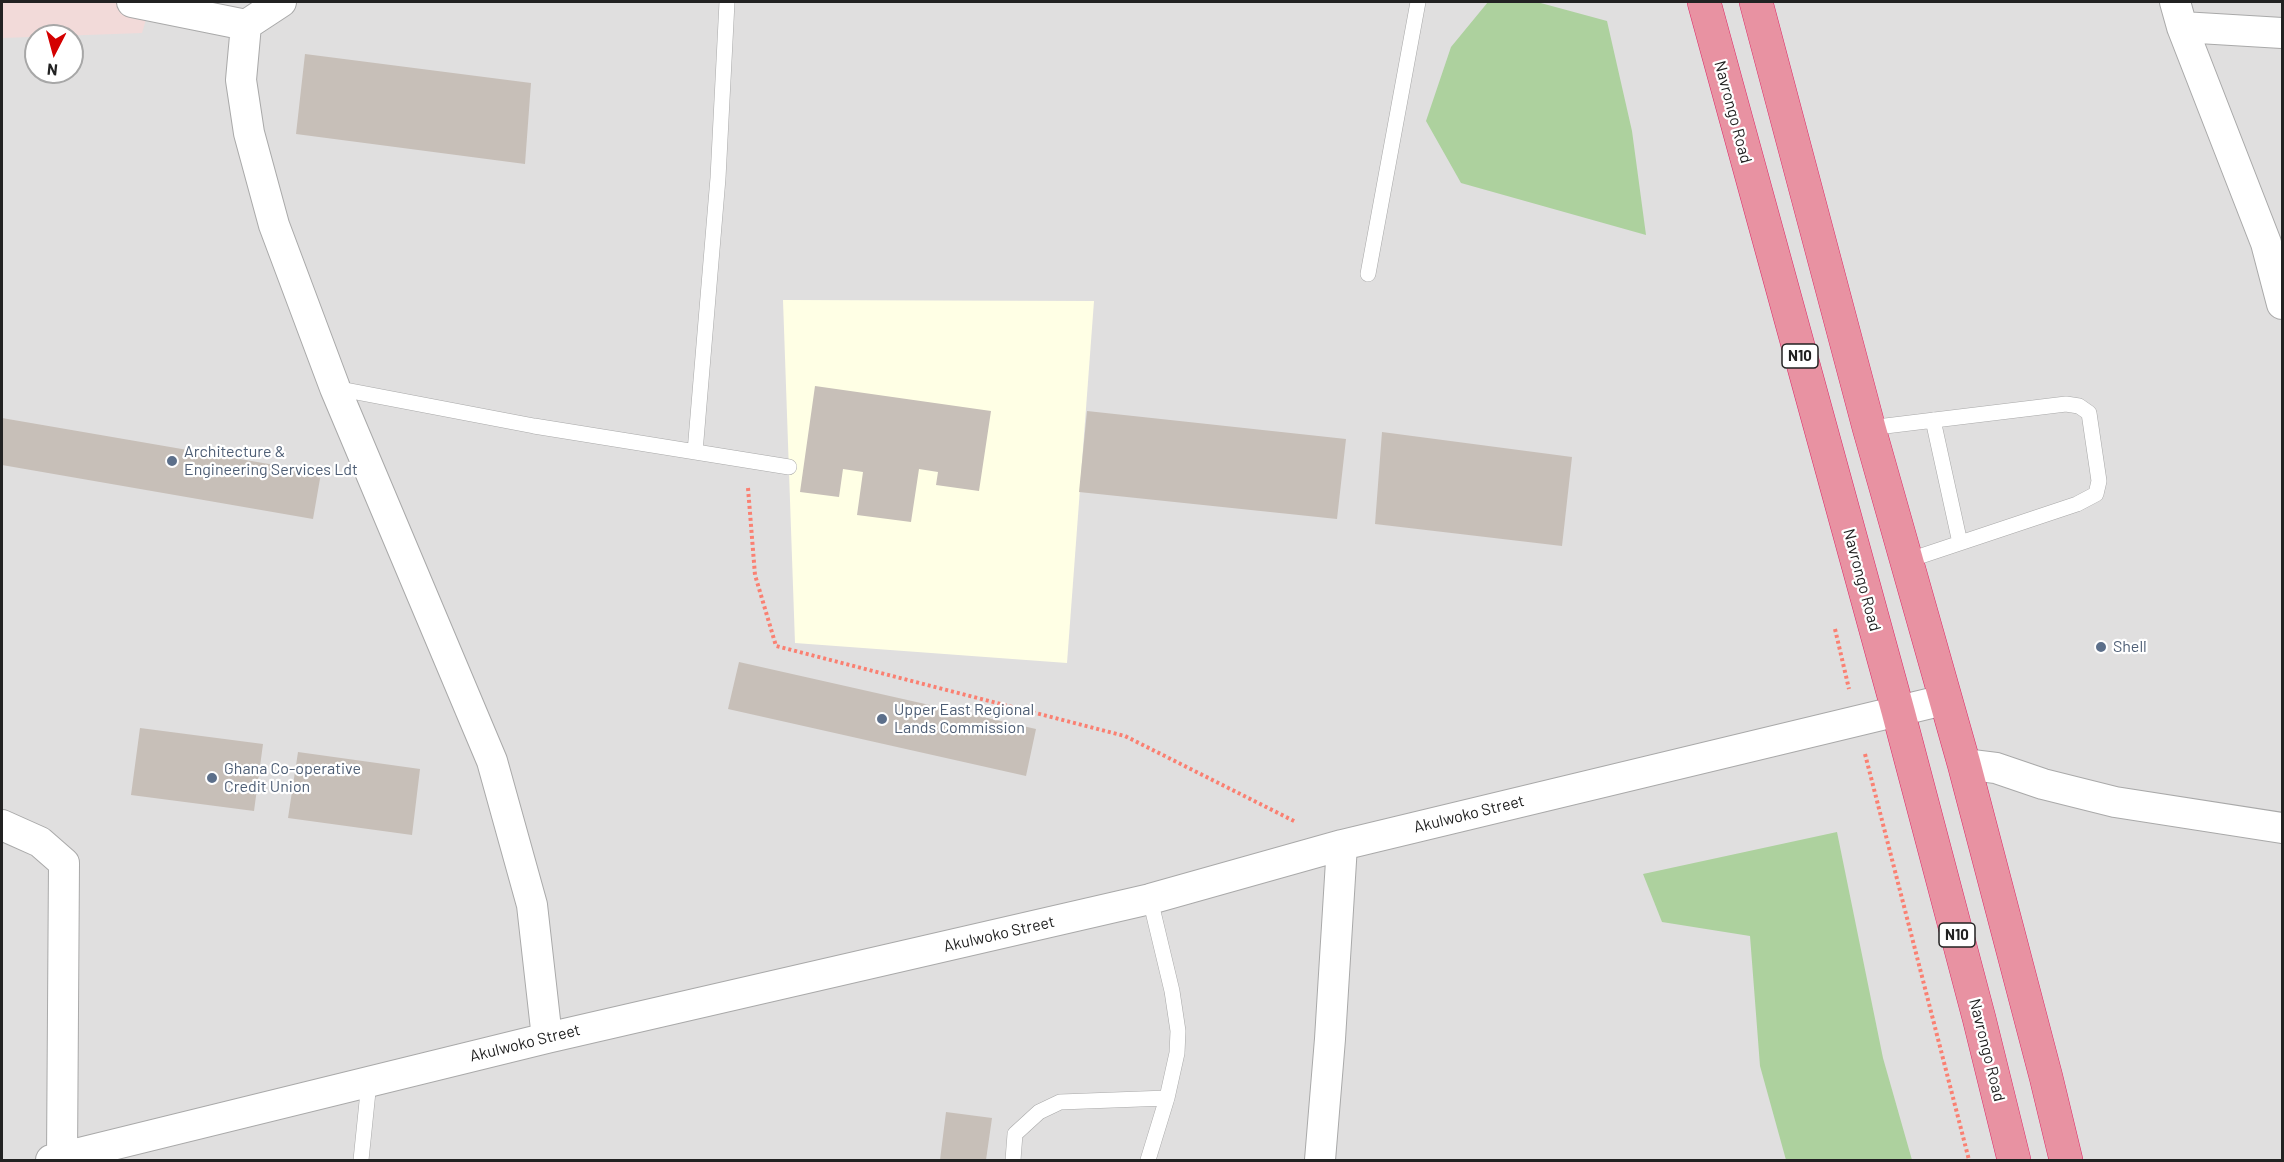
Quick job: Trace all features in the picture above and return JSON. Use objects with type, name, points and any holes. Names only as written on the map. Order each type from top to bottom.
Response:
[{"type":"highway","name":"Navrongo Road","points":[[1704,2],[1980,1018],[2013,1161]]},
{"type":"highway","points":[[1756,2],[1869,428],[1944,700],[1964,764],[2066,1161]]},
{"type":"street","points":[[132,2],[238,13],[281,2]]},
{"type":"street","points":[[238,13],[241,80],[249,133],[274,225],[334,388],[492,761],[532,905],[547,1038]]},
{"type":"street","points":[[2179,14],[2283,33]]},
{"type":"street","points":[[2179,14],[2275,244],[2283,304]]},
{"type":"street","name":"Akulwoko Street","points":[[57,1159],[547,1038],[1150,899],[1342,845],[1944,700]]},
{"type":"street","points":[[1964,764],[1996,768],[2043,784],[2115,802],[2283,828]]},
{"type":"street","points":[[2,825],[40,842],[64,863],[57,1159]]},
{"type":"street","points":[[1320,1161],[1342,845]]},
{"type":"lane","points":[[695,452],[718,178],[727,2]]},
{"type":"lane","points":[[1368,274],[1418,2]]},
{"type":"lane","points":[[334,388],[534,426],[789,467]]},
{"type":"lane","points":[[1869,428],[2066,404],[2079,406],[2089,413],[2099,481],[2096,494],[2077,504],[1906,561]]},
{"type":"lane","points":[[1933,420],[1960,543]]},
{"type":"lane","points":[[1148,1161],[1167,1098],[1177,1053],[1178,1031],[1172,992],[1150,899]]},
{"type":"lane","points":[[362,1161],[369,1082]]},
{"type":"lane","points":[[1013,1161],[1015,1134],[1039,1112],[1060,1101],[1167,1098]]},
{"type":"path","points":[[746,460],[755,575],[776,646],[1125,736],[1342,845]]},
{"type":"path","points":[[1833,620],[1856,721],[1970,1161]]},
{"type":"shaded area","points":[[2,2],[2282,2],[2282,1160],[2,1160]]},
{"type":"shaded area","points":[[2,2],[151,2],[142,33],[84,35],[84,24],[24,24],[24,37],[2,38]]},
{"type":"shaded area","points":[[783,300],[1094,301],[1067,663],[795,643]]},
{"type":"green space","points":[[1488,2],[1537,2],[1607,21],[1632,131],[1646,235],[1461,183],[1426,121],[1451,47]]},
{"type":"green space","points":[[1837,832],[1883,1058],[1912,1160],[1786,1160],[1760,1066],[1750,936],[1662,922],[1643,874]]},
{"type":"building","points":[[305,54],[531,83],[525,164],[296,134]]},
{"type":"building","points":[[815,386],[991,411],[979,491],[936,485],[938,472],[919,469],[911,522],[857,515],[863,472],[843,469],[839,497],[800,492]]},
{"type":"building","points":[[1087,411],[1346,439],[1337,519],[1079,492]]},
{"type":"building","points":[[2,418],[321,473],[313,519],[2,465]]},
{"type":"building","points":[[1382,432],[1572,457],[1562,546],[1375,524]]},
{"type":"building","name":"Upper East Regional Lands Commission","points":[[739,662],[1036,729],[1026,776],[728,709]]},
{"type":"building","points":[[140,728],[263,744],[254,811],[131,795]]},
{"type":"building","points":[[298,752],[420,769],[412,835],[288,818]]},
{"type":"building","points":[[946,1112],[992,1118],[986,1160],[940,1160]]},
{"type":"place","name":"Architecture & Engineering Services Ldt","points":[[172,461]]},
{"type":"place","name":"Shell","points":[[2101,647]]},
{"type":"place","name":"Upper East Regional Lands Commission","points":[[882,719]]},
{"type":"place","name":"Ghana Co-operative Credit Union","points":[[212,778]]}]
